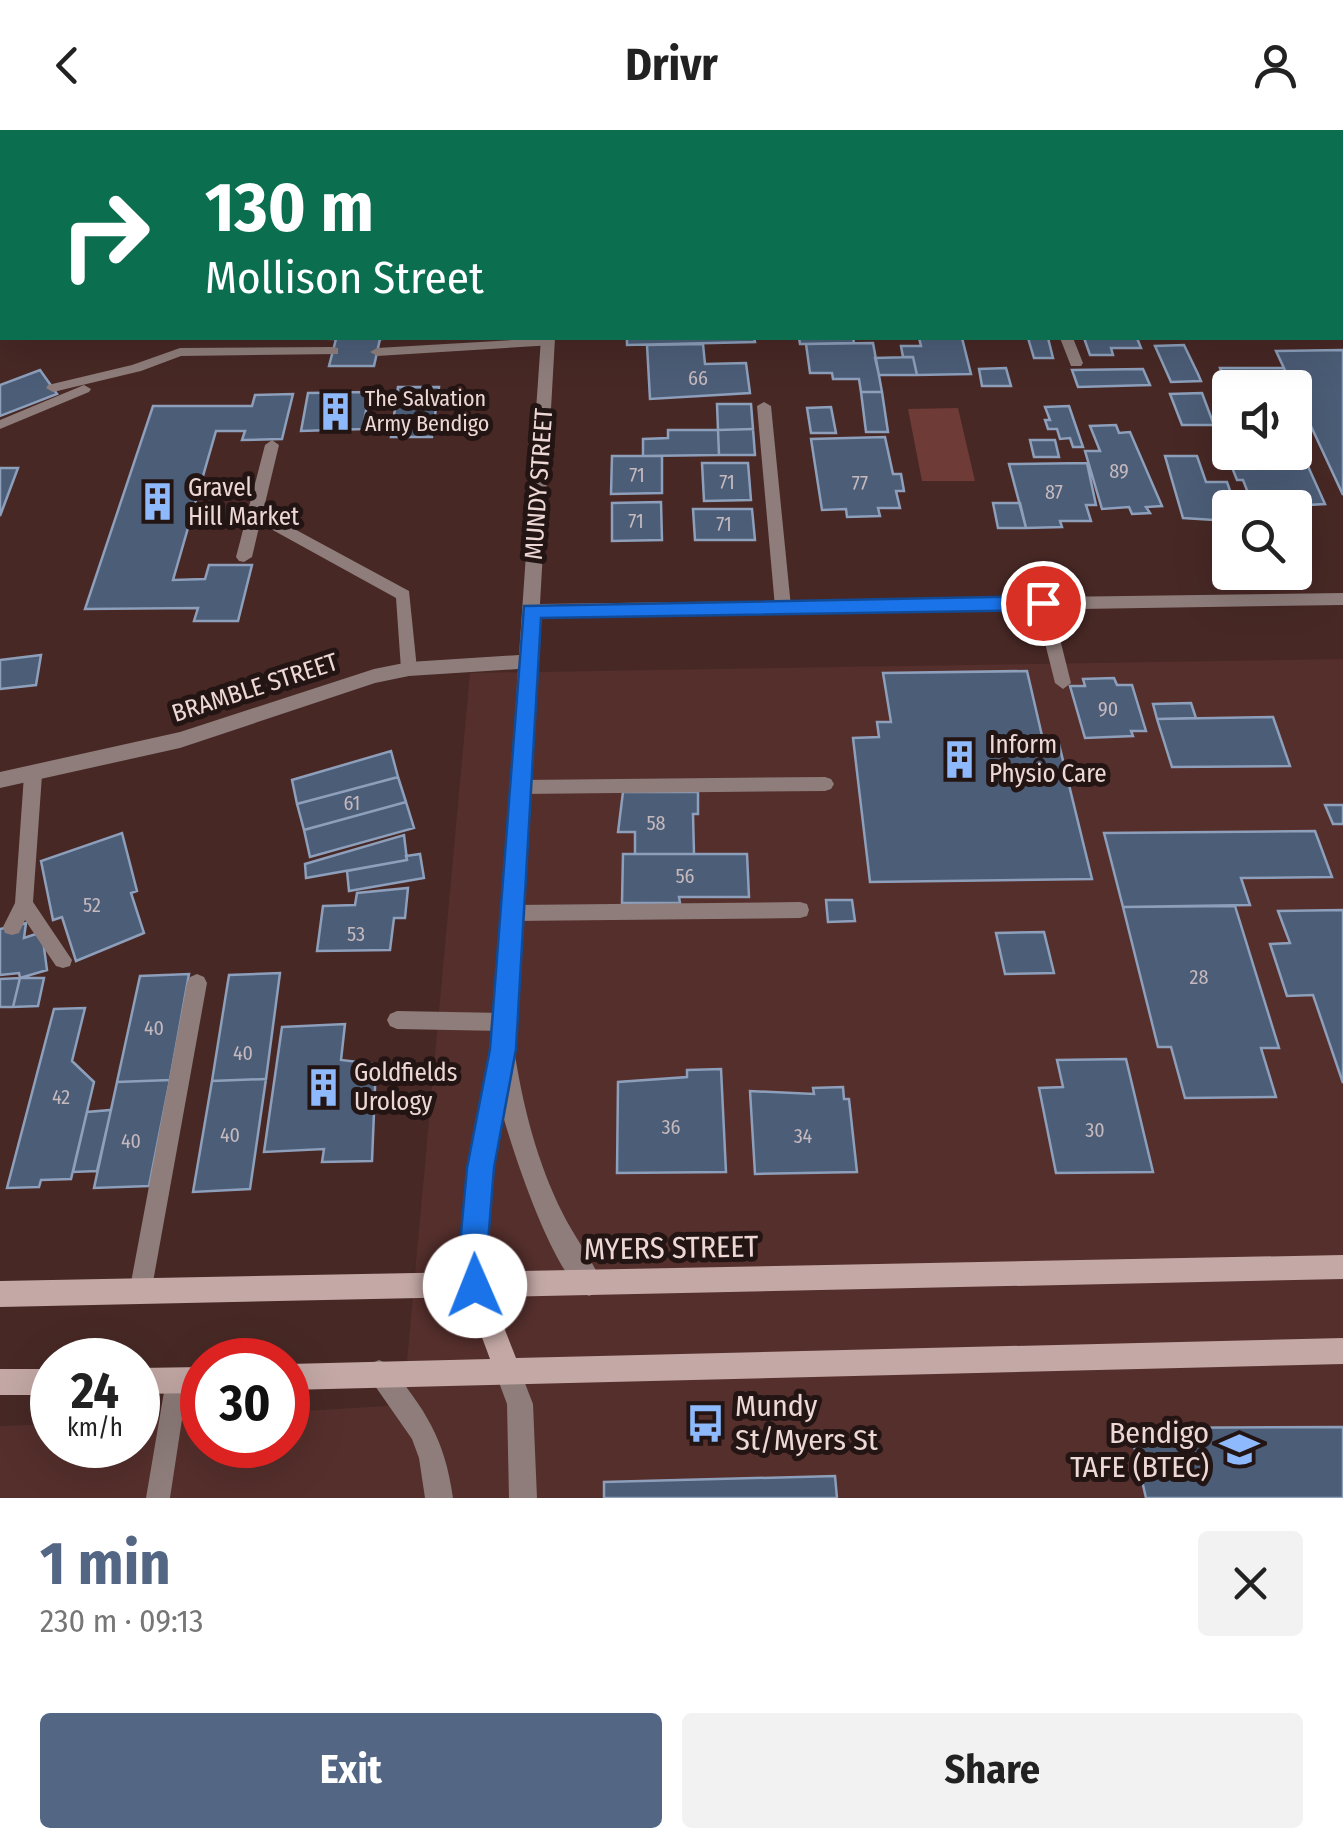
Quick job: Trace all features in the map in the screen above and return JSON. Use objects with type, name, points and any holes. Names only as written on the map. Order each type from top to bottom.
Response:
[{"type":"main road","name":"MYERS STREET","points":[[0,1294],[1343,1267]]},
{"type":"main road","name":"MUNDY STREET","points":[[475,1286],[507,1369]]},
{"type":"main road","points":[[310,1376],[1343,1351]]},
{"type":"main road","points":[[0,1382],[30,1382]]},
{"type":"street","name":"MUNDY STREET","points":[[548,340],[503,1049],[514,1120],[532,1177],[549,1216],[588,1282]]},
{"type":"street","points":[[532,611],[1343,599]]},
{"type":"street","name":"BRAMBLE STREET","points":[[0,780],[180,740],[348,684],[409,669],[528,661]]},
{"type":"street","name":"MUNDY STREET","points":[[475,1286],[473,1255],[480,1168],[503,1049]]},
{"type":"street","name":"MUNDY STREET","points":[[507,1369],[520,1404],[523,1498]]},
{"type":"street","points":[[379,1374],[425,1431],[436,1465],[439,1498]]},
{"type":"lane","points":[[377,352],[548,340]]},
{"type":"lane","points":[[1069,340],[1076,363]]},
{"type":"lane","points":[[0,425],[180,352],[333,351]]},
{"type":"lane","points":[[53,388],[136,368]]},
{"type":"lane","points":[[764,406],[783,607]]},
{"type":"lane","points":[[244,557],[272,445]]},
{"type":"lane","points":[[256,515],[404,596],[409,669]]},
{"type":"lane","points":[[1043,603],[1063,682]]},
{"type":"lane","points":[[12,927],[24,904],[33,775]]},
{"type":"lane","points":[[520,786],[825,784]]},
{"type":"lane","points":[[24,904],[63,960]]},
{"type":"lane","points":[[513,913],[800,910]]},
{"type":"lane","points":[[140,1293],[197,983]]},
{"type":"lane","points":[[398,1020],[503,1022]]},
{"type":"lane","points":[[158,1498],[180,1417]]},
{"type":"shaded area","points":[[958,408],[975,481],[922,481],[908,409]]},
{"type":"shaded area","points":[[1343,659],[1343,1498],[0,1498],[0,1426],[30,1425],[30,1468],[160,1468],[160,1418],[180,1417],[180,1468],[310,1468],[310,1411],[403,1405],[470,673]]},
{"type":"building","name":"The Salvation Army Bendigo","points":[[336,340],[380,340],[374,366],[329,366]]},
{"type":"building","points":[[627,340],[755,342],[627,345]]},
{"type":"building","points":[[799,340],[854,343],[800,344]]},
{"type":"building","points":[[920,340],[962,340],[971,374],[917,375],[913,357],[903,357],[901,346],[921,346]]},
{"type":"building","points":[[1029,340],[1048,340],[1053,358],[1034,358]]},
{"type":"building","points":[[1085,340],[1138,340],[1141,348],[1111,348],[1113,355],[1090,355]]},
{"type":"building","points":[[873,343],[882,392],[861,392],[859,379],[833,379],[832,373],[810,373],[806,344]]},
{"type":"building","points":[[703,344],[705,364],[746,363],[750,393],[650,399],[647,345]]},
{"type":"building","points":[[1184,345],[1201,381],[1171,382],[1155,346]]},
{"type":"building","points":[[1343,350],[1343,495],[1312,428],[1312,370],[1285,370],[1276,351]]},
{"type":"building","points":[[913,357],[917,375],[879,375],[875,358]]},
{"type":"building","points":[[1006,368],[1011,386],[982,386],[979,369]]},
{"type":"building","points":[[1220,368],[1285,370],[1221,370]]},
{"type":"building","points":[[1143,369],[1150,385],[1078,387],[1072,370]]},
{"type":"building","points":[[40,370],[57,394],[0,416],[0,385]]},
{"type":"building","name":"The Salvation Army Bendigo","points":[[398,387],[439,387],[432,437],[391,437]]},
{"type":"building","name":"The Salvation Army Bendigo","points":[[369,392],[363,429],[301,431],[308,393]]},
{"type":"building","points":[[861,392],[882,392],[888,432],[866,432]]},
{"type":"building","points":[[1202,393],[1212,425],[1182,425],[1170,394]]},
{"type":"building","name":"Gravel Hill Market","points":[[293,394],[282,439],[242,440],[245,431],[216,431],[173,580],[205,579],[209,565],[252,565],[238,621],[194,621],[198,608],[85,609],[153,406],[252,406],[255,395]]},
{"type":"building","points":[[717,404],[751,404],[753,429],[718,430]]},
{"type":"building","points":[[1069,406],[1083,447],[1073,447],[1070,438],[1060,439],[1057,429],[1048,429],[1045,420],[1050,420],[1045,407]]},
{"type":"building","points":[[831,407],[836,433],[811,433],[807,408]]},
{"type":"building","points":[[1116,425],[1119,433],[1130,432],[1162,506],[1146,507],[1150,513],[1132,514],[1129,507],[1102,509],[1085,451],[1100,451],[1090,426]]},
{"type":"building","points":[[753,429],[755,455],[719,455],[718,430]]},
{"type":"building","points":[[668,430],[718,430],[719,455],[643,456],[643,439],[668,438]]},
{"type":"building","points":[[885,437],[893,474],[901,474],[904,491],[896,491],[900,508],[878,508],[880,516],[847,517],[846,509],[822,510],[811,439]]},
{"type":"building","points":[[1030,440],[1055,440],[1059,457],[1034,457]]},
{"type":"building","points":[[612,456],[662,456],[662,493],[611,494]]},
{"type":"building","points":[[1165,456],[1197,456],[1206,482],[1227,482],[1230,490],[1212,490],[1212,520],[1183,518]]},
{"type":"building","points":[[702,463],[748,463],[751,500],[704,501]]},
{"type":"building","points":[[1087,463],[1096,505],[1086,505],[1091,521],[1060,521],[1062,527],[1026,528],[1009,464]]},
{"type":"building","points":[[0,468],[18,468],[0,516]]},
{"type":"building","points":[[1233,470],[1310,470],[1325,504],[1312,505],[1312,490],[1247,490],[1243,480],[1237,480]]},
{"type":"building","points":[[661,502],[662,540],[612,541],[612,503]]},
{"type":"building","points":[[993,503],[1020,503],[1026,528],[998,528]]},
{"type":"building","points":[[693,509],[752,509],[755,540],[695,540]]},
{"type":"building","points":[[41,655],[36,685],[0,689],[0,660]]},
{"type":"building","name":"Inform Physio Care","points":[[1027,671],[1043,740],[1058,740],[1092,879],[870,882],[853,738],[879,737],[877,722],[891,722],[883,673]]},
{"type":"building","points":[[1114,678],[1117,685],[1132,685],[1146,731],[1131,731],[1133,736],[1085,738],[1070,686],[1085,686],[1083,679]]},
{"type":"building","points":[[1191,703],[1196,718],[1157,719],[1153,704]]},
{"type":"building","points":[[1273,717],[1290,766],[1172,767],[1157,719]]},
{"type":"building","points":[[391,751],[398,777],[297,804],[292,780]]},
{"type":"building","points":[[398,777],[406,802],[304,830],[297,804]]},
{"type":"building","points":[[623,792],[698,792],[698,814],[693,814],[694,854],[635,854],[635,832],[618,832]]},
{"type":"building","points":[[406,802],[414,828],[310,857],[304,830]]},
{"type":"building","points":[[1325,805],[1343,805],[1343,824],[1333,824]]},
{"type":"building","points":[[1315,831],[1332,877],[1241,878],[1250,905],[1123,907],[1104,833]]},
{"type":"building","points":[[122,833],[137,891],[131,893],[144,933],[76,961],[62,917],[53,920],[41,861]]},
{"type":"building","points":[[404,835],[407,860],[306,878],[305,864]]},
{"type":"building","points":[[420,854],[424,878],[349,891],[347,871]]},
{"type":"building","points":[[623,854],[747,854],[749,897],[679,897],[680,903],[622,903]]},
{"type":"building","points":[[408,888],[405,918],[394,918],[390,950],[317,951],[323,906],[355,905],[357,893]]},
{"type":"building","points":[[826,900],[852,900],[855,921],[828,922]]},
{"type":"building","points":[[1235,906],[1279,1048],[1261,1048],[1276,1097],[1185,1098],[1171,1047],[1158,1047],[1123,907]]},
{"type":"building","points":[[1343,910],[1343,1083],[1313,995],[1287,996],[1270,944],[1290,943],[1278,911]]},
{"type":"building","points":[[26,923],[24,938],[42,932],[47,970],[20,978],[19,973],[0,975],[0,929]]},
{"type":"building","points":[[1044,932],[1054,973],[1005,974],[996,933]]},
{"type":"building","points":[[280,973],[266,1079],[212,1081],[229,975]]},
{"type":"building","points":[[189,974],[170,1080],[117,1082],[140,976]]},
{"type":"building","points":[[20,978],[13,1007],[0,1007],[0,979]]},
{"type":"building","points":[[20,978],[44,978],[38,1006],[13,1007]]},
{"type":"building","points":[[85,1008],[72,1061],[94,1082],[71,1179],[41,1180],[39,1187],[7,1188],[54,1009]]},
{"type":"building","name":"Goldfields Urology","points":[[345,1024],[341,1060],[376,1064],[372,1161],[322,1162],[324,1149],[264,1152],[282,1027]]},
{"type":"building","points":[[1126,1059],[1153,1172],[1056,1173],[1039,1088],[1063,1087],[1057,1060]]},
{"type":"building","points":[[721,1069],[726,1172],[617,1173],[618,1082],[687,1077],[687,1070]]},
{"type":"building","points":[[266,1079],[250,1189],[193,1192],[212,1081]]},
{"type":"building","points":[[170,1080],[149,1186],[94,1188],[117,1082]]},
{"type":"building","points":[[843,1087],[844,1099],[849,1099],[857,1172],[755,1174],[750,1091],[814,1094],[813,1088]]},
{"type":"building","points":[[111,1110],[97,1171],[73,1172],[87,1112]]},
{"type":"building","name":"Bendigo TAFE (BTEC)","points":[[1343,1427],[1343,1498],[1146,1498],[1130,1428]]},
{"type":"building","points":[[835,1476],[837,1498],[604,1498],[604,1482]]},
{"type":"place","name":"The Salvation Army Bendigo","points":[[335,411]]},
{"type":"place","name":"Gravel Hill Market","points":[[158,502]]},
{"type":"place","name":"Inform Physio Care","points":[[959,759]]},
{"type":"place","name":"Goldfields Urology","points":[[324,1087]]},
{"type":"place","name":"Mundy St/Myers St","points":[[705,1423]]},
{"type":"place","name":"Bendigo TAFE (BTEC)","points":[[1239,1450]]},
{"type":"route","points":[[475,1286],[473,1255],[480,1168],[503,1049],[532,611],[1043,603]]}]
